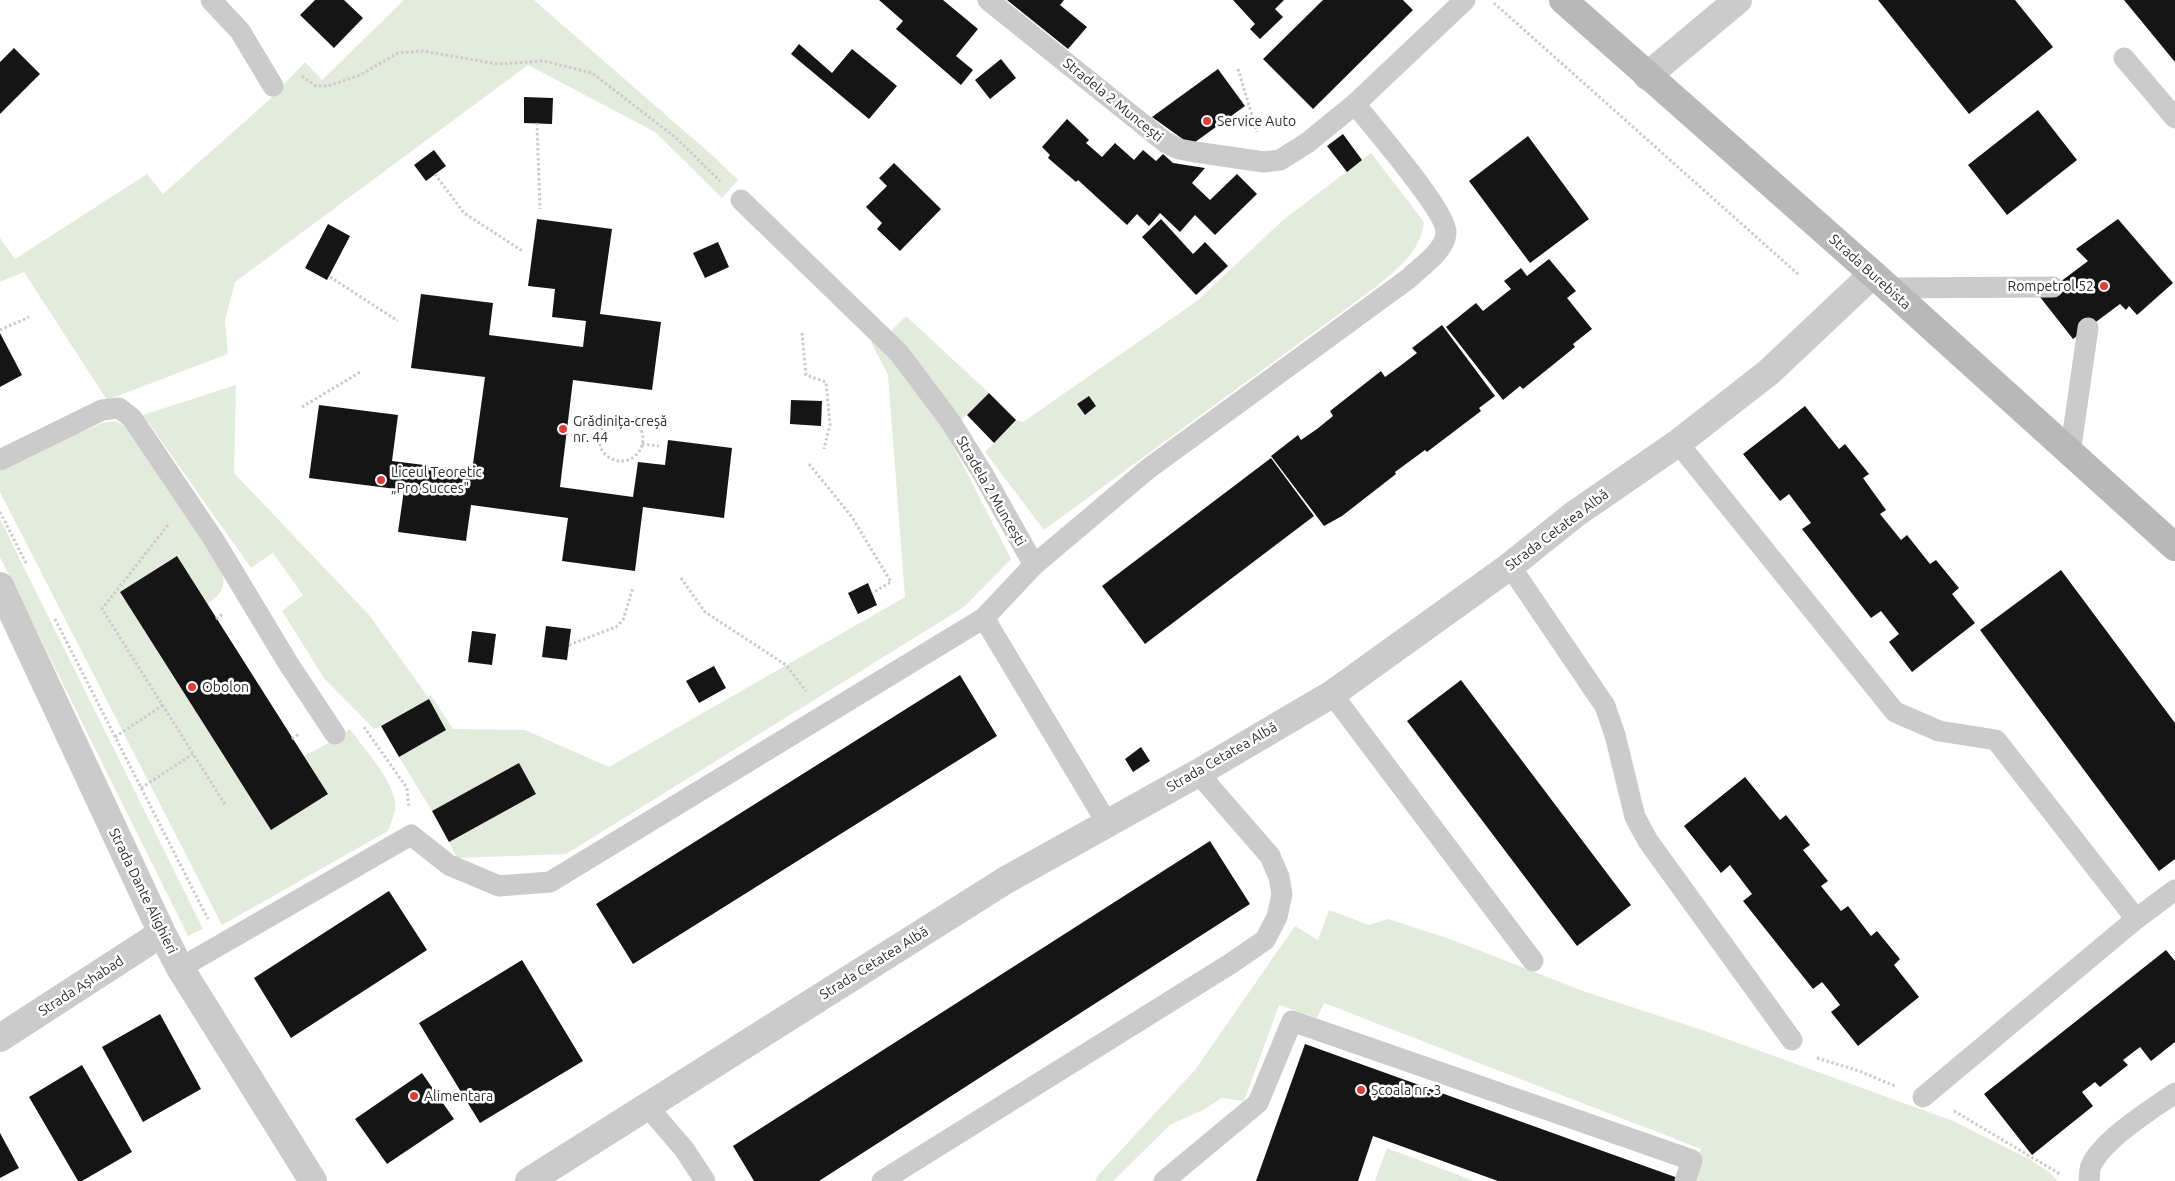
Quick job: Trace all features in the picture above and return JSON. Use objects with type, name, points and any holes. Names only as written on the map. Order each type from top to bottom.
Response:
[{"type":"main road","name":"Strada Burebista","points":[[1563,0],[1880,281],[2175,547]]},
{"type":"street","points":[[1647,76],[1738,0]]},
{"type":"street","name":"Strada Cetatea Albă","points":[[529,1181],[1006,880],[1198,773],[1332,694],[1510,566],[1575,514],[1678,443],[1769,372],[1880,281]]},
{"type":"street","name":"Strada Dante Alighieri","points":[[0,586],[180,968],[313,1181]]},
{"type":"street","name":"Strada Așhabad","points":[[0,1038],[162,933]]},
{"type":"lane","points":[[211,0],[240,31],[273,86]]},
{"type":"lane","name":"Stradela 2 Muncești","points":[[988,0],[1165,142],[1178,149],[1264,162],[1280,160],[1306,143],[1355,104],[1465,0]]},
{"type":"lane","points":[[2124,58],[2175,118]]},
{"type":"lane","points":[[180,968],[411,835],[448,865],[499,886],[550,882],[984,618],[1034,565],[1148,469],[1408,279],[1435,254],[1443,243],[1446,233],[1445,221],[1431,200],[1355,104]]},
{"type":"lane","name":"Stradela 2 Muncești","points":[[740,200],[899,353],[950,421],[983,474],[1034,565]]},
{"type":"lane","points":[[1880,281],[2053,287]]},
{"type":"lane","points":[[2070,454],[2088,328]]},
{"type":"lane","points":[[0,460],[102,410],[118,408],[132,418],[214,540],[288,663],[335,734]]},
{"type":"lane","points":[[1678,443],[1895,712],[1939,731],[1996,740],[2136,919]]},
{"type":"lane","points":[[1510,566],[1605,706],[1615,735],[1635,818],[1648,841],[1792,1040]]},
{"type":"lane","points":[[984,618],[1107,822]]},
{"type":"lane","points":[[1332,694],[1533,961]]},
{"type":"lane","points":[[882,1181],[1230,964],[1265,940],[1277,917],[1282,894],[1279,877],[1270,856],[1198,773]]},
{"type":"lane","points":[[1922,1097],[2136,919],[2175,890]]},
{"type":"lane","points":[[1164,1181],[1258,1103],[1292,1021],[1692,1160],[1685,1181]]},
{"type":"lane","points":[[2089,1181],[2090,1166],[2103,1148],[2175,1093]]},
{"type":"lane","points":[[647,1106],[684,1149],[705,1181]]},
{"type":"path","points":[[1490,0],[1799,275]]},
{"type":"path","points":[[301,75],[316,86],[328,86],[360,75],[398,53],[423,51],[498,64],[544,61],[592,73],[675,137],[740,200]]},
{"type":"path","points":[[1238,68],[1264,162]]},
{"type":"path","points":[[537,123],[540,209]]},
{"type":"path","points":[[435,174],[464,213],[524,252]]},
{"type":"path","points":[[330,277],[398,321]]},
{"type":"path","points":[[0,330],[29,317]]},
{"type":"path","points":[[802,334],[806,375],[826,382],[830,425],[824,449]]},
{"type":"path","points":[[302,407],[362,371]]},
{"type":"path","points":[[627,418],[639,426],[642,433],[642,444],[638,454],[632,459],[618,461],[605,455],[601,449],[599,439],[602,428],[612,419],[627,418]]},
{"type":"path","points":[[566,434],[599,439]]},
{"type":"path","points":[[642,444],[659,446]]},
{"type":"path","points":[[809,464],[852,517],[891,582],[872,593]]},
{"type":"path","points":[[187,500],[102,609],[226,806]]},
{"type":"path","points":[[0,512],[26,564]]},
{"type":"path","points":[[681,578],[705,612],[786,665],[824,715]]},
{"type":"path","points":[[569,644],[616,627],[622,620],[633,588]]},
{"type":"path","points":[[53,616],[221,944]]},
{"type":"path","points":[[115,736],[163,705]]},
{"type":"path","points":[[360,721],[407,788],[411,835]]},
{"type":"path","points":[[141,788],[194,754]]},
{"type":"shaded area","points":[[404,0],[534,0],[738,180],[722,198],[655,132],[528,65],[235,282],[225,320],[228,354],[107,400],[24,272],[0,282],[0,238],[15,259],[147,174],[163,194],[270,99],[305,62],[322,80]]},
{"type":"shaded area","points":[[1371,153],[1424,222],[1418,243],[1407,259],[1376,287],[1044,530],[985,452],[1016,420],[1023,422],[1197,301],[1283,220]]},
{"type":"shaded area","points":[[906,316],[989,393],[959,422],[891,331]]},
{"type":"shaded area","points":[[878,341],[944,428],[1011,559],[964,607],[566,854],[457,858],[449,842],[536,794],[519,763],[432,811],[399,757],[446,730],[429,700],[374,729],[324,678],[282,611],[303,595],[273,553],[251,568],[143,415],[236,385],[234,473],[369,615],[428,697],[431,695],[453,729],[525,730],[609,767],[905,597],[888,375],[871,342]]},
{"type":"shaded area","points":[[114,421],[126,426],[223,572],[223,587],[221,591],[216,598],[207,604],[176,556],[120,592],[271,830],[327,794],[304,756],[331,742],[350,729],[382,772],[395,801],[394,813],[388,831],[222,925],[0,492],[0,466],[102,423]]},
{"type":"shaded area","points":[[0,519],[203,929],[188,936],[0,557]]},
{"type":"shaded area","points":[[1329,910],[1369,925],[1388,919],[1450,939],[1583,991],[1705,1031],[1953,1121],[2029,1159],[2049,1172],[2058,1181],[1691,1181],[1701,1149],[1324,1003],[1317,1018],[1279,1005],[1244,1101],[1222,1098],[1203,1110],[1170,1125],[1113,1181],[1095,1181],[1098,1175],[1195,1070],[1295,926],[1318,940]]},
{"type":"shaded area","points":[[1387,1148],[1474,1181],[1375,1181]]},
{"type":"building","points":[[315,0],[344,0],[363,18],[334,48],[300,15]]},
{"type":"building","points":[[879,0],[943,0],[978,29],[956,56],[973,70],[961,85],[896,29],[903,21]]},
{"type":"building","points":[[1007,0],[1064,0],[1060,5],[1087,27],[1068,49]]},
{"type":"building","points":[[1233,0],[1284,0],[1275,9],[1283,17],[1260,39],[1250,29],[1255,24]]},
{"type":"building","points":[[1323,0],[1403,0],[1413,10],[1313,109],[1263,59]]},
{"type":"building","points":[[1878,0],[2015,0],[2053,47],[1969,114]]},
{"type":"building","points":[[2124,0],[2175,0],[2175,62]]},
{"type":"building","points":[[799,44],[832,73],[852,49],[897,86],[869,119],[791,54]]},
{"type":"building","points":[[14,48],[40,74],[0,114],[0,62]]},
{"type":"building","points":[[1001,59],[1016,78],[990,99],[975,80]]},
{"type":"building","points":[[1218,69],[1245,106],[1191,145],[1152,117]]},
{"type":"building","points":[[524,97],[553,98],[552,124],[524,123]]},
{"type":"building","points":[[2038,110],[2077,160],[2007,215],[1968,165]]},
{"type":"building","points":[[1067,119],[1089,140],[1086,143],[1102,157],[1115,143],[1134,160],[1143,150],[1156,161],[1163,154],[1173,163],[1205,168],[1192,183],[1210,200],[1237,174],[1257,194],[1215,235],[1195,215],[1180,232],[1160,213],[1149,226],[1137,214],[1127,225],[1078,180],[1076,182],[1048,158],[1050,155],[1042,147]]},
{"type":"building","points":[[1343,134],[1362,160],[1347,172],[1327,146]]},
{"type":"building","points":[[1528,136],[1589,219],[1530,263],[1469,181]]},
{"type":"building","points":[[434,150],[446,166],[426,181],[414,165]]},
{"type":"building","points":[[894,163],[941,209],[900,251],[877,229],[882,223],[866,207],[887,186],[879,178]]},
{"type":"building","points":[[537,219],[612,229],[600,314],[661,322],[652,390],[573,380],[560,487],[633,497],[638,462],[665,465],[668,440],[732,448],[724,518],[643,507],[635,571],[562,561],[568,518],[471,505],[466,541],[398,532],[404,490],[309,478],[319,405],[398,415],[392,461],[472,471],[485,377],[411,368],[421,294],[493,303],[489,335],[583,347],[586,321],[552,317],[555,289],[528,286]]},
{"type":"building","points":[[1161,219],[1193,254],[1205,242],[1228,266],[1196,295],[1142,237]]},
{"type":"building","points":[[2118,219],[2173,283],[2137,315],[2129,306],[2126,310],[2120,304],[2073,339],[2040,297],[2088,261],[2076,249]]},
{"type":"building","points":[[328,224],[350,236],[327,280],[305,268]]},
{"type":"building","points":[[718,242],[729,267],[705,278],[693,253]]},
{"type":"building","points":[[1549,259],[1576,291],[1567,298],[1592,329],[1573,344],[1575,347],[1523,389],[1520,386],[1503,400],[1446,327],[1476,303],[1483,311],[1511,289],[1504,281],[1521,268],[1527,276]]},
{"type":"building","points":[[1442,325],[1495,396],[1479,408],[1481,411],[1427,452],[1425,450],[1395,472],[1396,474],[1342,516],[1324,526],[1271,456],[1298,435],[1301,440],[1317,429],[1333,416],[1330,411],[1381,371],[1385,377],[1417,353],[1412,348]]},
{"type":"building","points":[[0,333],[22,375],[0,387]]},
{"type":"building","points":[[989,393],[1016,420],[994,443],[967,415]]},
{"type":"building","points":[[1089,396],[1096,406],[1085,415],[1077,404]]},
{"type":"building","points":[[791,400],[822,401],[821,426],[790,424]]},
{"type":"building","points":[[1805,406],[1839,449],[1845,444],[1869,474],[1863,478],[1886,510],[1880,514],[1901,540],[1907,535],[1930,564],[1936,560],[1959,588],[1952,594],[1975,623],[1912,672],[1889,642],[1899,634],[1881,611],[1871,618],[1802,529],[1811,523],[1789,494],[1780,501],[1743,454]]},
{"type":"building","points":[[1271,458],[1314,516],[1145,644],[1102,586]]},
{"type":"building","points":[[177,556],[328,794],[271,830],[120,592]]},
{"type":"building","points":[[2061,570],[2175,723],[2175,859],[2159,871],[1980,630]]},
{"type":"building","points":[[868,583],[877,605],[858,614],[848,593]]},
{"type":"building","points":[[546,626],[571,629],[567,660],[542,657]]},
{"type":"building","points":[[472,631],[496,634],[492,665],[468,662]]},
{"type":"building","points":[[714,666],[726,688],[699,703],[686,681]]},
{"type":"building","points":[[960,675],[997,736],[633,964],[596,904]]},
{"type":"building","points":[[1461,680],[1631,905],[1577,946],[1407,721]]},
{"type":"building","points":[[429,699],[446,730],[399,757],[381,726]]},
{"type":"building","points":[[1141,747],[1150,761],[1133,772],[1125,759]]},
{"type":"building","points":[[519,763],[536,794],[449,842],[432,811]]},
{"type":"building","points":[[1745,777],[1780,820],[1786,815],[1810,845],[1803,850],[1828,881],[1821,886],[1841,911],[1848,906],[1871,936],[1877,931],[1900,959],[1894,965],[1919,997],[1858,1046],[1831,1012],[1840,1005],[1831,993],[1822,982],[1813,989],[1743,901],[1752,894],[1730,865],[1721,873],[1684,826]]},
{"type":"building","points":[[1210,841],[1250,904],[819,1181],[754,1181],[733,1146]]},
{"type":"building","points":[[389,891],[427,950],[291,1038],[254,978]]},
{"type":"building","points":[[2166,950],[2175,961],[2175,1042],[2151,1061],[2140,1047],[2123,1060],[2128,1065],[2100,1087],[2095,1082],[2082,1092],[2093,1106],[2032,1155],[1984,1094]]},
{"type":"building","points":[[522,960],[583,1061],[480,1123],[419,1023]]},
{"type":"building","points":[[160,1014],[201,1089],[143,1122],[102,1047]]},
{"type":"building","name":"Școala nr. 3","points":[[1305,1044],[1678,1178],[1677,1181],[1498,1181],[1373,1136],[1358,1181],[1256,1181]]},
{"type":"building","points":[[82,1065],[132,1152],[82,1181],[78,1181],[29,1097]]},
{"type":"building","name":"Alimentara","points":[[422,1073],[454,1119],[387,1164],[355,1119]]},
{"type":"building","points":[[0,1133],[19,1168],[0,1178]]},
{"type":"place","name":"Service Auto","points":[[1207,121]]},
{"type":"place","name":"Rompetrol 52","points":[[2104,286]]},
{"type":"place","name":"Grădinița-creșă nr. 44","points":[[563,429]]},
{"type":"place","name":"Liceul Teoretic „Pro Succes\"","points":[[381,480]]},
{"type":"place","name":"Obolon","points":[[192,687]]},
{"type":"place","name":"Școala nr. 3","points":[[1361,1090]]},
{"type":"place","name":"Alimentara","points":[[414,1096]]}]
